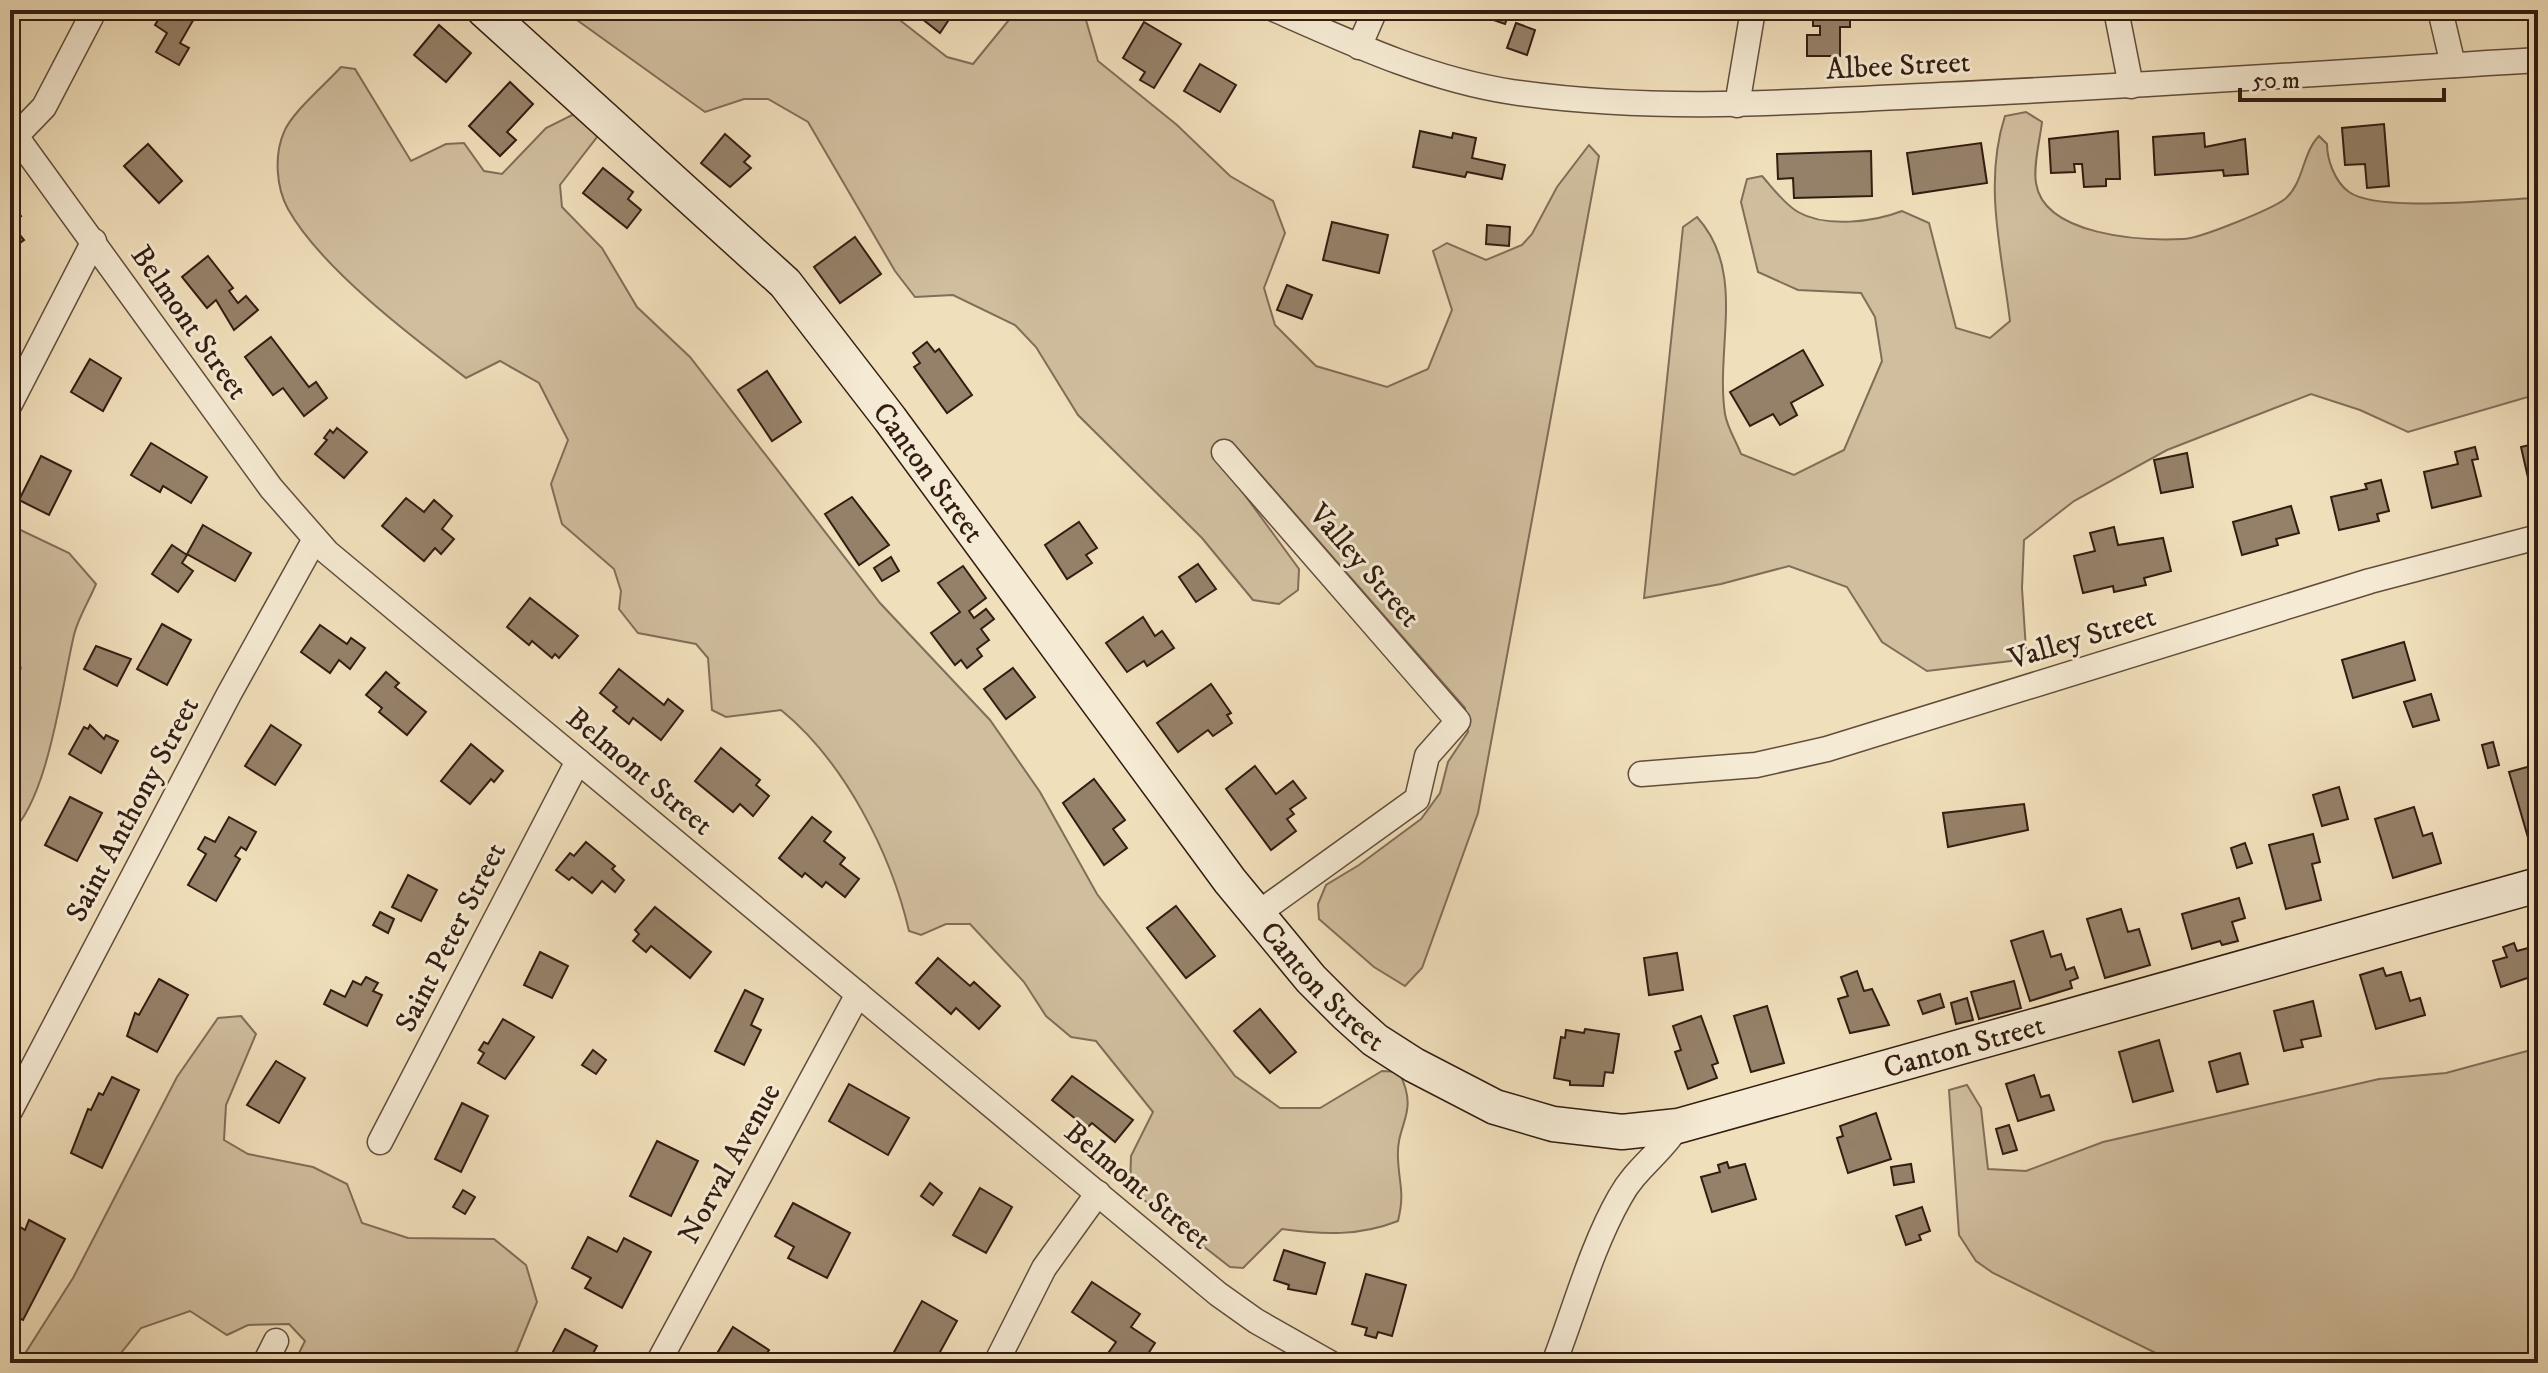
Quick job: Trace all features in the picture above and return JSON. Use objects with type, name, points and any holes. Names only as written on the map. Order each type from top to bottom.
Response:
[{"type":"street","name":"Canton Street","points":[[484,10],[785,283],[1257,914],[1311,979],[1365,1032],[1453,1087],[1495,1107],[1553,1124],[1622,1132],[1678,1126],[2538,885]]},
{"type":"street","name":"Albee Street","points":[[1276,10],[1412,68],[1510,91],[1615,102],[1737,105],[2131,86],[2538,60]]},
{"type":"street","points":[[1359,47],[1375,10]]},
{"type":"street","points":[[1737,105],[1753,10]]},
{"type":"street","points":[[2116,10],[2131,86]]},
{"type":"street","points":[[2440,10],[2453,65]]},
{"type":"street","points":[[13,132],[44,107],[91,17]]},
{"type":"street","name":"Belmont Street","points":[[13,132],[252,463],[315,539],[1218,1294],[1256,1321],[1330,1363]]},
{"type":"street","points":[[10,404],[94,241]]},
{"type":"street","name":"Valley Street","points":[[1224,452],[1458,721],[1427,756],[1417,799],[1257,914]]},
{"type":"street","name":"Valley Street","points":[[1641,774],[1756,765],[1827,749],[2370,581],[2538,537]]},
{"type":"street","name":"Saint Anthony Street","points":[[10,1111],[222,707],[315,539]]},
{"type":"street","name":"Saint Peter Street","points":[[380,1142],[578,761]]},
{"type":"street","name":"Norval Avenue","points":[[658,1363],[858,994]]},
{"type":"street","points":[[1554,1363],[1619,1198],[1637,1170],[1667,1144],[1678,1126]]},
{"type":"street","points":[[996,1363],[1044,1268],[1098,1193]]},
{"type":"street","points":[[265,1363],[276,1341]]},
{"type":"shaded area","points":[[563,10],[887,10],[947,57],[973,64],[1017,10],[1083,10],[1098,61],[1177,125],[1230,176],[1273,201],[1285,233],[1264,288],[1275,325],[1316,366],[1387,387],[1428,369],[1452,310],[1433,251],[1447,243],[1486,260],[1522,245],[1532,234],[1557,187],[1589,145],[1599,156],[1478,813],[1422,968],[1405,986],[1374,967],[1319,919],[1318,904],[1326,885],[1359,865],[1421,819],[1440,793],[1448,762],[1468,732],[1465,708],[1232,442],[1220,441],[1214,453],[1299,569],[1298,590],[1279,604],[1253,600],[1202,538],[1078,415],[1036,347],[1015,325],[953,295],[915,297],[895,271],[808,122],[768,99],[744,99],[705,112]]},
{"type":"shaded area","points":[[341,67],[355,69],[411,161],[446,144],[464,143],[484,171],[502,174],[546,128],[574,114],[591,122],[597,137],[560,185],[562,207],[602,248],[637,307],[690,357],[880,603],[990,720],[1040,792],[1097,894],[1235,1076],[1280,1108],[1320,1108],[1382,1071],[1399,1072],[1405,1086],[1407,1108],[1398,1146],[1401,1195],[1398,1221],[1341,1233],[1282,1229],[1243,1268],[1230,1267],[1130,1189],[1131,1156],[1153,1112],[1096,1041],[1071,1037],[1046,1016],[1024,982],[970,924],[946,924],[921,935],[909,931],[890,871],[862,810],[825,755],[804,731],[781,710],[726,717],[712,710],[708,658],[696,644],[638,633],[619,609],[621,591],[614,569],[562,524],[551,484],[568,440],[539,383],[500,361],[466,378],[369,300],[303,232],[281,191],[278,161],[281,141],[294,116]]},
{"type":"shaded area","points":[[2026,112],[2042,122],[2035,176],[2043,201],[2075,225],[2097,232],[2144,239],[2183,239],[2235,223],[2285,199],[2296,185],[2309,151],[2319,136],[2327,144],[2330,164],[2340,183],[2349,192],[2364,198],[2411,203],[2538,198],[2538,394],[2408,432],[2360,410],[2311,394],[2167,450],[2074,501],[2024,540],[2022,588],[2026,650],[2011,661],[1927,671],[1882,642],[1847,587],[1789,566],[1721,584],[1644,598],[1683,227],[1697,217],[1712,239],[1721,262],[1726,311],[1723,389],[1725,414],[1732,434],[1741,454],[1794,475],[1844,450],[1882,361],[1875,317],[1861,293],[1798,290],[1758,272],[1741,202],[1747,179],[1762,176],[1793,209],[1809,217],[1850,222],[1902,211],[1929,223],[1956,328],[1990,338],[2010,321],[1996,218],[1995,167],[1999,141],[2005,116]]},
{"type":"shaded area","points":[[10,525],[69,553],[96,584],[74,635],[44,769],[23,817],[10,833],[10,693],[21,668],[10,644]]},
{"type":"shaded area","points":[[241,1016],[256,1034],[226,1105],[224,1140],[248,1154],[313,1167],[347,1184],[362,1223],[408,1238],[494,1239],[526,1265],[537,1302],[517,1351],[500,1363],[294,1363],[305,1341],[289,1324],[248,1325],[227,1335],[190,1311],[141,1328],[113,1363],[19,1363],[73,1278],[177,1077],[218,1018]]},
{"type":"shaded area","points":[[2538,1048],[2538,1363],[2176,1363],[1993,1273],[1976,1261],[1959,1235],[1949,1090],[1967,1085],[1981,1108],[1988,1169],[2026,1171],[2103,1142],[2379,1079],[2446,1073]]},
{"type":"building","points":[[164,10],[199,10],[180,43],[189,48],[179,65],[156,52],[167,33],[155,25]]},
{"type":"building","points":[[927,10],[945,10],[952,15],[940,33],[921,18]]},
{"type":"building","points":[[1465,10],[1510,10],[1505,24]]},
{"type":"building","points":[[1813,10],[1850,10],[1850,27],[1840,27],[1840,56],[1807,56],[1807,35],[1820,35],[1820,26],[1813,26]]},
{"type":"building","points":[[2296,10],[2340,10],[2340,13],[2297,16]]},
{"type":"building","points":[[1144,22],[1181,44],[1154,88],[1140,80],[1145,72],[1123,58]]},
{"type":"building","points":[[1516,23],[1535,30],[1527,55],[1507,48]]},
{"type":"building","points":[[439,25],[471,53],[446,82],[414,55]]},
{"type":"building","points":[[1200,64],[1236,85],[1220,112],[1184,91]]},
{"type":"building","points":[[510,82],[533,104],[507,132],[516,140],[500,156],[469,126]]},
{"type":"building","points":[[2384,124],[2389,186],[2367,188],[2365,164],[2345,165],[2342,128]]},
{"type":"building","points":[[1420,131],[1452,138],[1453,133],[1476,138],[1472,158],[1505,165],[1502,179],[1467,172],[1465,177],[1413,167]]},
{"type":"building","points":[[2118,131],[2120,179],[2106,179],[2106,186],[2084,187],[2082,164],[2074,164],[2075,172],[2051,173],[2049,139]]},
{"type":"building","points":[[2204,133],[2205,147],[2245,139],[2248,174],[2224,176],[2223,170],[2155,175],[2153,137]]},
{"type":"building","points":[[725,134],[750,156],[744,162],[751,168],[730,187],[701,163]]},
{"type":"building","points":[[1981,143],[1987,183],[1913,194],[1907,153]]},
{"type":"building","points":[[148,144],[182,181],[159,203],[124,166]]},
{"type":"building","points":[[1871,151],[1872,196],[1794,198],[1793,178],[1778,179],[1777,154]]},
{"type":"building","points":[[603,168],[633,192],[628,199],[641,210],[627,228],[583,193]]},
{"type":"building","points":[[11,203],[21,216],[11,224],[24,240],[10,250]]},
{"type":"building","points":[[1332,222],[1388,235],[1379,273],[1323,260]]},
{"type":"building","points":[[1487,225],[1510,227],[1509,246],[1486,244]]},
{"type":"building","points":[[855,237],[881,274],[840,303],[814,267]]},
{"type":"building","points":[[208,256],[233,288],[229,291],[238,303],[246,296],[258,310],[234,330],[216,300],[207,308],[182,277]]},
{"type":"building","points":[[1287,285],[1312,295],[1302,319],[1277,310]]},
{"type":"building","points":[[271,337],[309,387],[316,382],[327,398],[304,416],[283,388],[273,395],[245,357]]},
{"type":"building","points":[[927,342],[935,352],[939,349],[972,395],[947,413],[914,367],[920,363],[913,353]]},
{"type":"building","points":[[1803,350],[1823,385],[1791,403],[1797,415],[1780,425],[1773,414],[1750,426],[1730,392]]},
{"type":"building","points":[[90,359],[121,378],[103,411],[71,392]]},
{"type":"building","points":[[767,371],[801,422],[772,441],[738,390]]},
{"type":"building","points":[[337,428],[367,452],[344,478],[315,454],[327,440],[324,438],[330,430],[333,433]]},
{"type":"building","points":[[2538,428],[2538,479],[2529,482],[2521,447],[2534,444],[2530,430]]},
{"type":"building","points":[[151,443],[207,477],[191,503],[163,486],[160,492],[131,475]]},
{"type":"building","points":[[2475,447],[2478,459],[2472,460],[2481,496],[2432,508],[2424,472],[2458,464],[2455,452]]},
{"type":"building","points":[[2187,453],[2193,487],[2161,493],[2154,460]]},
{"type":"building","points":[[41,456],[71,471],[49,515],[19,500]]},
{"type":"building","points":[[2381,480],[2389,511],[2377,514],[2379,521],[2339,530],[2331,497],[2367,489],[2365,484]]},
{"type":"building","points":[[852,497],[889,545],[859,565],[825,514]]},
{"type":"building","points":[[406,498],[424,512],[434,500],[452,516],[442,529],[454,539],[441,554],[435,548],[424,561],[382,526]]},
{"type":"building","points":[[2291,506],[2299,533],[2276,539],[2278,545],[2242,555],[2233,522]]},
{"type":"building","points":[[1079,522],[1097,548],[1086,555],[1092,563],[1067,579],[1045,545]]},
{"type":"building","points":[[203,525],[251,553],[235,581],[187,554]]},
{"type":"building","points":[[2114,527],[2118,545],[2163,538],[2171,571],[2144,578],[2146,585],[2114,592],[2113,586],[2083,593],[2074,556],[2095,551],[2090,533]]},
{"type":"building","points":[[172,545],[187,555],[182,563],[193,571],[178,592],[152,574]]},
{"type":"building","points":[[891,557],[899,571],[882,581],[874,568]]},
{"type":"building","points":[[1198,564],[1216,589],[1196,602],[1179,577]]},
{"type":"building","points":[[963,566],[986,598],[969,611],[974,618],[986,609],[994,619],[981,629],[989,640],[977,649],[982,656],[967,668],[961,660],[955,665],[931,633],[960,612],[938,583]]},
{"type":"building","points":[[530,598],[578,636],[559,658],[555,654],[552,658],[532,641],[529,645],[507,627]]},
{"type":"building","points":[[1143,617],[1155,636],[1162,631],[1174,648],[1147,666],[1144,661],[1127,672],[1106,643]]},
{"type":"building","points":[[162,624],[191,640],[167,685],[137,669]]},
{"type":"building","points":[[320,625],[347,644],[351,638],[365,648],[350,669],[339,660],[330,673],[301,652]]},
{"type":"building","points":[[2404,642],[2415,680],[2353,698],[2342,660]]},
{"type":"building","points":[[96,646],[131,659],[117,686],[84,669]]},
{"type":"building","points":[[1013,668],[1035,697],[1006,719],[984,689]]},
{"type":"building","points":[[619,669],[664,705],[668,699],[683,711],[661,740],[633,718],[629,724],[613,711],[617,707],[600,693]]},
{"type":"building","points":[[386,672],[399,683],[395,687],[426,712],[407,735],[379,712],[382,708],[366,695]]},
{"type":"building","points":[[1211,684],[1231,713],[1227,715],[1232,723],[1213,736],[1208,730],[1178,752],[1157,723]]},
{"type":"building","points":[[2431,694],[2439,720],[2413,727],[2404,702]]},
{"type":"building","points":[[90,725],[104,739],[106,735],[118,741],[101,773],[69,754],[84,727],[88,729]]},
{"type":"building","points":[[271,725],[301,745],[275,785],[245,766]]},
{"type":"building","points":[[2493,742],[2499,765],[2488,768],[2482,745]]},
{"type":"building","points":[[471,744],[503,771],[494,782],[491,779],[470,804],[441,781]]},
{"type":"building","points":[[721,748],[760,780],[756,785],[769,796],[753,816],[740,804],[733,812],[695,781]]},
{"type":"building","points":[[2538,764],[2538,838],[2529,841],[2509,772]]},
{"type":"building","points":[[1255,766],[1276,794],[1293,781],[1306,798],[1290,809],[1294,814],[1287,819],[1296,831],[1271,850],[1226,789]]},
{"type":"building","points":[[1094,779],[1125,820],[1113,829],[1127,848],[1104,865],[1063,803]]},
{"type":"building","points":[[2339,787],[2348,819],[2322,826],[2313,795]]},
{"type":"building","points":[[70,797],[102,813],[77,861],[45,845]]},
{"type":"building","points":[[2024,804],[2028,830],[1948,847],[1943,813]]},
{"type":"building","points":[[2414,807],[2423,836],[2432,833],[2441,863],[2393,878],[2375,819]]},
{"type":"building","points":[[229,817],[256,832],[246,850],[241,847],[235,856],[240,859],[216,901],[188,885],[206,854],[198,849],[205,837],[215,842]]},
{"type":"building","points":[[812,817],[831,832],[824,841],[845,858],[840,864],[859,879],[845,897],[826,882],[822,887],[805,873],[802,877],[779,858]]},
{"type":"building","points":[[2313,834],[2320,862],[2312,864],[2321,900],[2286,909],[2269,845]]},
{"type":"building","points":[[586,842],[615,866],[612,869],[624,880],[615,892],[602,881],[592,893],[572,877],[569,880],[556,870],[570,853],[574,856]]},
{"type":"building","points":[[2245,843],[2252,863],[2237,868],[2231,848]]},
{"type":"building","points":[[408,875],[437,890],[421,921],[392,907]]},
{"type":"building","points":[[2239,898],[2245,918],[2232,922],[2238,941],[2222,945],[2220,941],[2192,949],[2182,914]]},
{"type":"building","points":[[1176,906],[1215,956],[1186,978],[1147,928]]},
{"type":"building","points":[[655,907],[711,952],[690,978],[651,946],[646,952],[633,941],[639,934],[635,930]]},
{"type":"building","points":[[2121,909],[2128,932],[2139,929],[2150,965],[2105,978],[2087,919]]},
{"type":"building","points":[[380,912],[394,919],[388,933],[373,925]]},
{"type":"building","points":[[2043,931],[2051,957],[2061,954],[2066,970],[2074,967],[2078,978],[2070,981],[2072,988],[2030,1001],[2011,941]]},
{"type":"building","points":[[2514,943],[2517,951],[2528,948],[2536,975],[2501,987],[2493,961],[2507,957],[2503,947]]},
{"type":"building","points":[[540,952],[568,966],[552,998],[524,985]]},
{"type":"building","points":[[1677,953],[1683,990],[1649,995],[1644,958]]},
{"type":"building","points":[[938,958],[970,986],[974,982],[1000,1006],[979,1029],[956,1008],[951,1014],[916,983]]},
{"type":"building","points":[[2383,968],[2386,976],[2401,972],[2410,1001],[2420,998],[2425,1015],[2376,1029],[2360,975]]},
{"type":"building","points":[[1857,971],[1864,991],[1872,989],[1889,1025],[1850,1033],[1838,999],[1848,996],[1841,977]]},
{"type":"building","points":[[366,977],[378,983],[373,991],[382,995],[367,1026],[324,1004],[331,990],[345,997],[353,981],[361,985]]},
{"type":"building","points":[[159,979],[188,995],[157,1052],[127,1036],[135,1013],[139,1015]]},
{"type":"building","points":[[2014,981],[2021,1008],[1979,1019],[1971,992]]},
{"type":"building","points":[[745,990],[763,999],[751,1025],[761,1030],[744,1065],[715,1051]]},
{"type":"building","points":[[1940,994],[1944,1007],[1923,1014],[1918,1001]]},
{"type":"building","points":[[1967,998],[1973,1020],[1956,1024],[1951,1003]]},
{"type":"building","points":[[2313,1001],[2321,1036],[2301,1040],[2303,1047],[2284,1051],[2274,1011]]},
{"type":"building","points":[[1767,1006],[1784,1063],[1751,1072],[1734,1016]]},
{"type":"building","points":[[1260,1009],[1296,1052],[1270,1073],[1234,1031]]},
{"type":"building","points":[[1701,1016],[1718,1063],[1712,1065],[1717,1078],[1688,1089],[1675,1052],[1681,1050],[1673,1026]]},
{"type":"building","points":[[503,1019],[534,1037],[505,1079],[478,1063],[484,1053],[479,1050],[484,1042],[488,1044]]},
{"type":"building","points":[[1585,1029],[1619,1034],[1613,1073],[1605,1072],[1603,1086],[1570,1085],[1570,1081],[1554,1078],[1561,1037],[1565,1038],[1566,1030],[1584,1033]]},
{"type":"building","points":[[2159,1040],[2173,1091],[2133,1102],[2119,1052]]},
{"type":"building","points":[[593,1050],[606,1060],[596,1074],[582,1065]]},
{"type":"building","points":[[2240,1053],[2248,1084],[2217,1092],[2209,1062]]},
{"type":"building","points":[[276,1061],[305,1078],[279,1123],[247,1105]]},
{"type":"building","points":[[2034,1075],[2041,1097],[2049,1095],[2054,1110],[2018,1121],[2006,1084]]},
{"type":"building","points":[[1072,1076],[1133,1120],[1115,1142],[1092,1123],[1087,1128],[1052,1100]]},
{"type":"building","points":[[112,1077],[139,1090],[102,1168],[71,1153],[88,1109],[91,1110],[99,1093],[103,1095]]},
{"type":"building","points":[[849,1084],[909,1118],[888,1155],[829,1121]]},
{"type":"building","points":[[462,1103],[488,1116],[461,1172],[435,1159]]},
{"type":"building","points":[[1876,1113],[1891,1159],[1848,1173],[1837,1138],[1843,1136],[1840,1126]]},
{"type":"building","points":[[2009,1125],[2017,1150],[2003,1154],[1996,1129]]},
{"type":"building","points":[[657,1141],[698,1161],[671,1216],[630,1196]]},
{"type":"building","points":[[1727,1162],[1729,1168],[1745,1164],[1756,1199],[1712,1212],[1701,1177],[1720,1172],[1718,1165]]},
{"type":"building","points":[[1911,1164],[1914,1182],[1894,1185],[1891,1167]]},
{"type":"building","points":[[930,1183],[942,1193],[933,1205],[921,1196]]},
{"type":"building","points":[[980,1188],[1012,1207],[986,1253],[953,1235]]},
{"type":"building","points":[[463,1190],[475,1197],[465,1214],[453,1207]]},
{"type":"building","points":[[793,1203],[850,1233],[827,1278],[788,1258],[794,1247],[775,1236]]},
{"type":"building","points":[[1922,1207],[1930,1231],[1919,1235],[1921,1240],[1906,1245],[1896,1216]]},
{"type":"building","points":[[29,1220],[65,1239],[23,1320],[10,1314],[10,1240],[17,1225],[25,1230]]},
{"type":"building","points":[[588,1237],[617,1252],[624,1238],[651,1252],[622,1308],[585,1288],[591,1278],[572,1268]]},
{"type":"building","points":[[1284,1250],[1325,1263],[1316,1294],[1288,1289],[1289,1285],[1274,1280]]},
{"type":"building","points":[[1366,1274],[1406,1285],[1392,1336],[1378,1332],[1376,1338],[1365,1335],[1367,1328],[1352,1324]]},
{"type":"building","points":[[1092,1282],[1140,1314],[1131,1327],[1155,1343],[1142,1363],[1128,1354],[1122,1363],[1106,1356],[1116,1342],[1072,1312]]},
{"type":"building","points":[[922,1301],[957,1321],[934,1363],[888,1363]]},
{"type":"building","points":[[733,1327],[769,1350],[761,1363],[719,1363],[722,1358],[716,1355]]},
{"type":"building","points":[[565,1329],[597,1346],[588,1363],[547,1363]]}]
